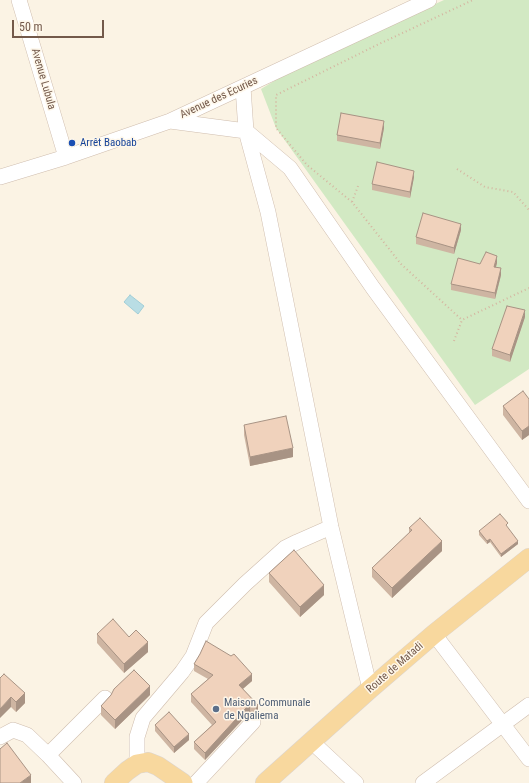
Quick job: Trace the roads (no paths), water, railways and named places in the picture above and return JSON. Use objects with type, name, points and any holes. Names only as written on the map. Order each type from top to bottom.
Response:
[{"type":"main road","name":"Route de Matadi","points":[[265,783],[434,634],[529,558]]},
{"type":"main road","points":[[114,783],[127,770],[137,764],[148,762],[169,772],[183,783]]},
{"type":"street","name":"Avenue Lubula","points":[[20,0],[66,157]]},
{"type":"street","name":"Avenue des Ecuries","points":[[0,177],[66,157],[170,121],[429,0]]},
{"type":"street","points":[[243,87],[246,131],[268,212],[331,527],[370,689]]},
{"type":"street","points":[[170,121],[246,131],[290,168],[372,288],[529,501]]},
{"type":"street","points":[[137,764],[137,737],[143,718],[182,672],[193,656],[206,623],[245,584],[285,548],[331,527]]},
{"type":"street","points":[[434,634],[529,759]]},
{"type":"street","points":[[48,755],[105,698]]},
{"type":"street","points":[[422,783],[529,705]]},
{"type":"street","points":[[196,783],[253,722]]},
{"type":"street","points":[[0,737],[13,730],[27,735],[74,783]]},
{"type":"street","points":[[312,742],[356,783]]},
{"type":"water","points":[[130,295],[144,306],[138,314],[124,302]]},
{"type":"place","name":"Arrêt Baobab","points":[[72,143]]},
{"type":"place","name":"Maison Communale de Ngaliema","points":[[216,709]]}]
